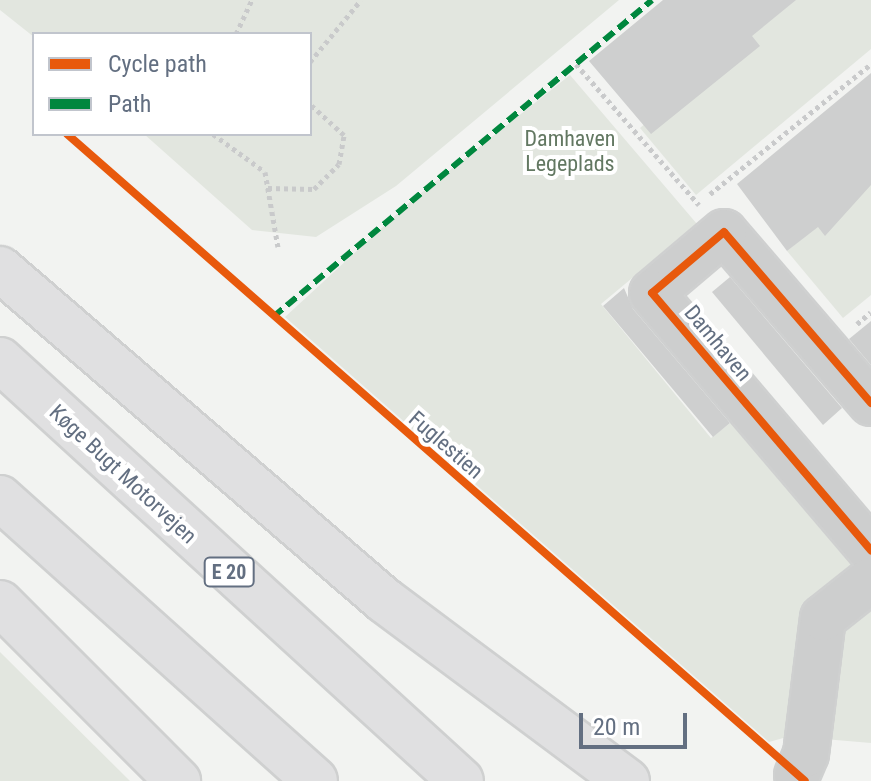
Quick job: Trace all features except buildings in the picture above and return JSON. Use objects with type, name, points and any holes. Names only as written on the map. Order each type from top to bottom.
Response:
[{"type":"highway","points":[[0,269],[384,600],[627,781]]},
{"type":"highway","name":"Køge Bugt Motorvejen","points":[[0,360],[461,781]]},
{"type":"highway","points":[[0,498],[315,781]]},
{"type":"highway","points":[[0,603],[178,781]]},
{"type":"street","points":[[711,217],[871,403]]},
{"type":"street","name":"Damhaven","points":[[711,217],[652,293],[871,550]]},
{"type":"street","points":[[797,775],[806,754],[823,618],[871,580]]},
{"type":"path","points":[[237,32],[252,0]]},
{"type":"path","points":[[312,60],[361,0]]},
{"type":"path","points":[[576,64],[711,217],[871,64]]},
{"type":"path","points":[[268,188],[314,189],[339,164],[344,135],[312,106]]},
{"type":"path","points":[[216,136],[265,172],[278,247]]},
{"type":"green space","points":[[0,0],[619,0],[396,186],[316,237],[252,230],[146,136],[312,136],[312,32],[32,32],[32,35],[0,10]]},
{"type":"green space","points":[[793,0],[871,0],[871,49],[696,195],[640,128]]},
{"type":"green space","name":"Damhaven Legeplads","points":[[570,75],[697,224],[601,304],[711,438],[734,420],[852,565],[803,641],[794,735],[769,742],[285,317],[411,201]]},
{"type":"green space","points":[[871,181],[871,295],[843,318],[787,251]]},
{"type":"green space","points":[[871,600],[871,743],[824,739],[840,632]]},
{"type":"green space","points":[[0,652],[130,781],[0,781]]},
{"type":"marked path","points":[[273,317],[652,0]]},
{"type":"cycle path","name":"Fuglestien","points":[[69,136],[805,781]]},
{"type":"cycle path","points":[[871,403],[724,232],[652,293],[871,550]]}]
